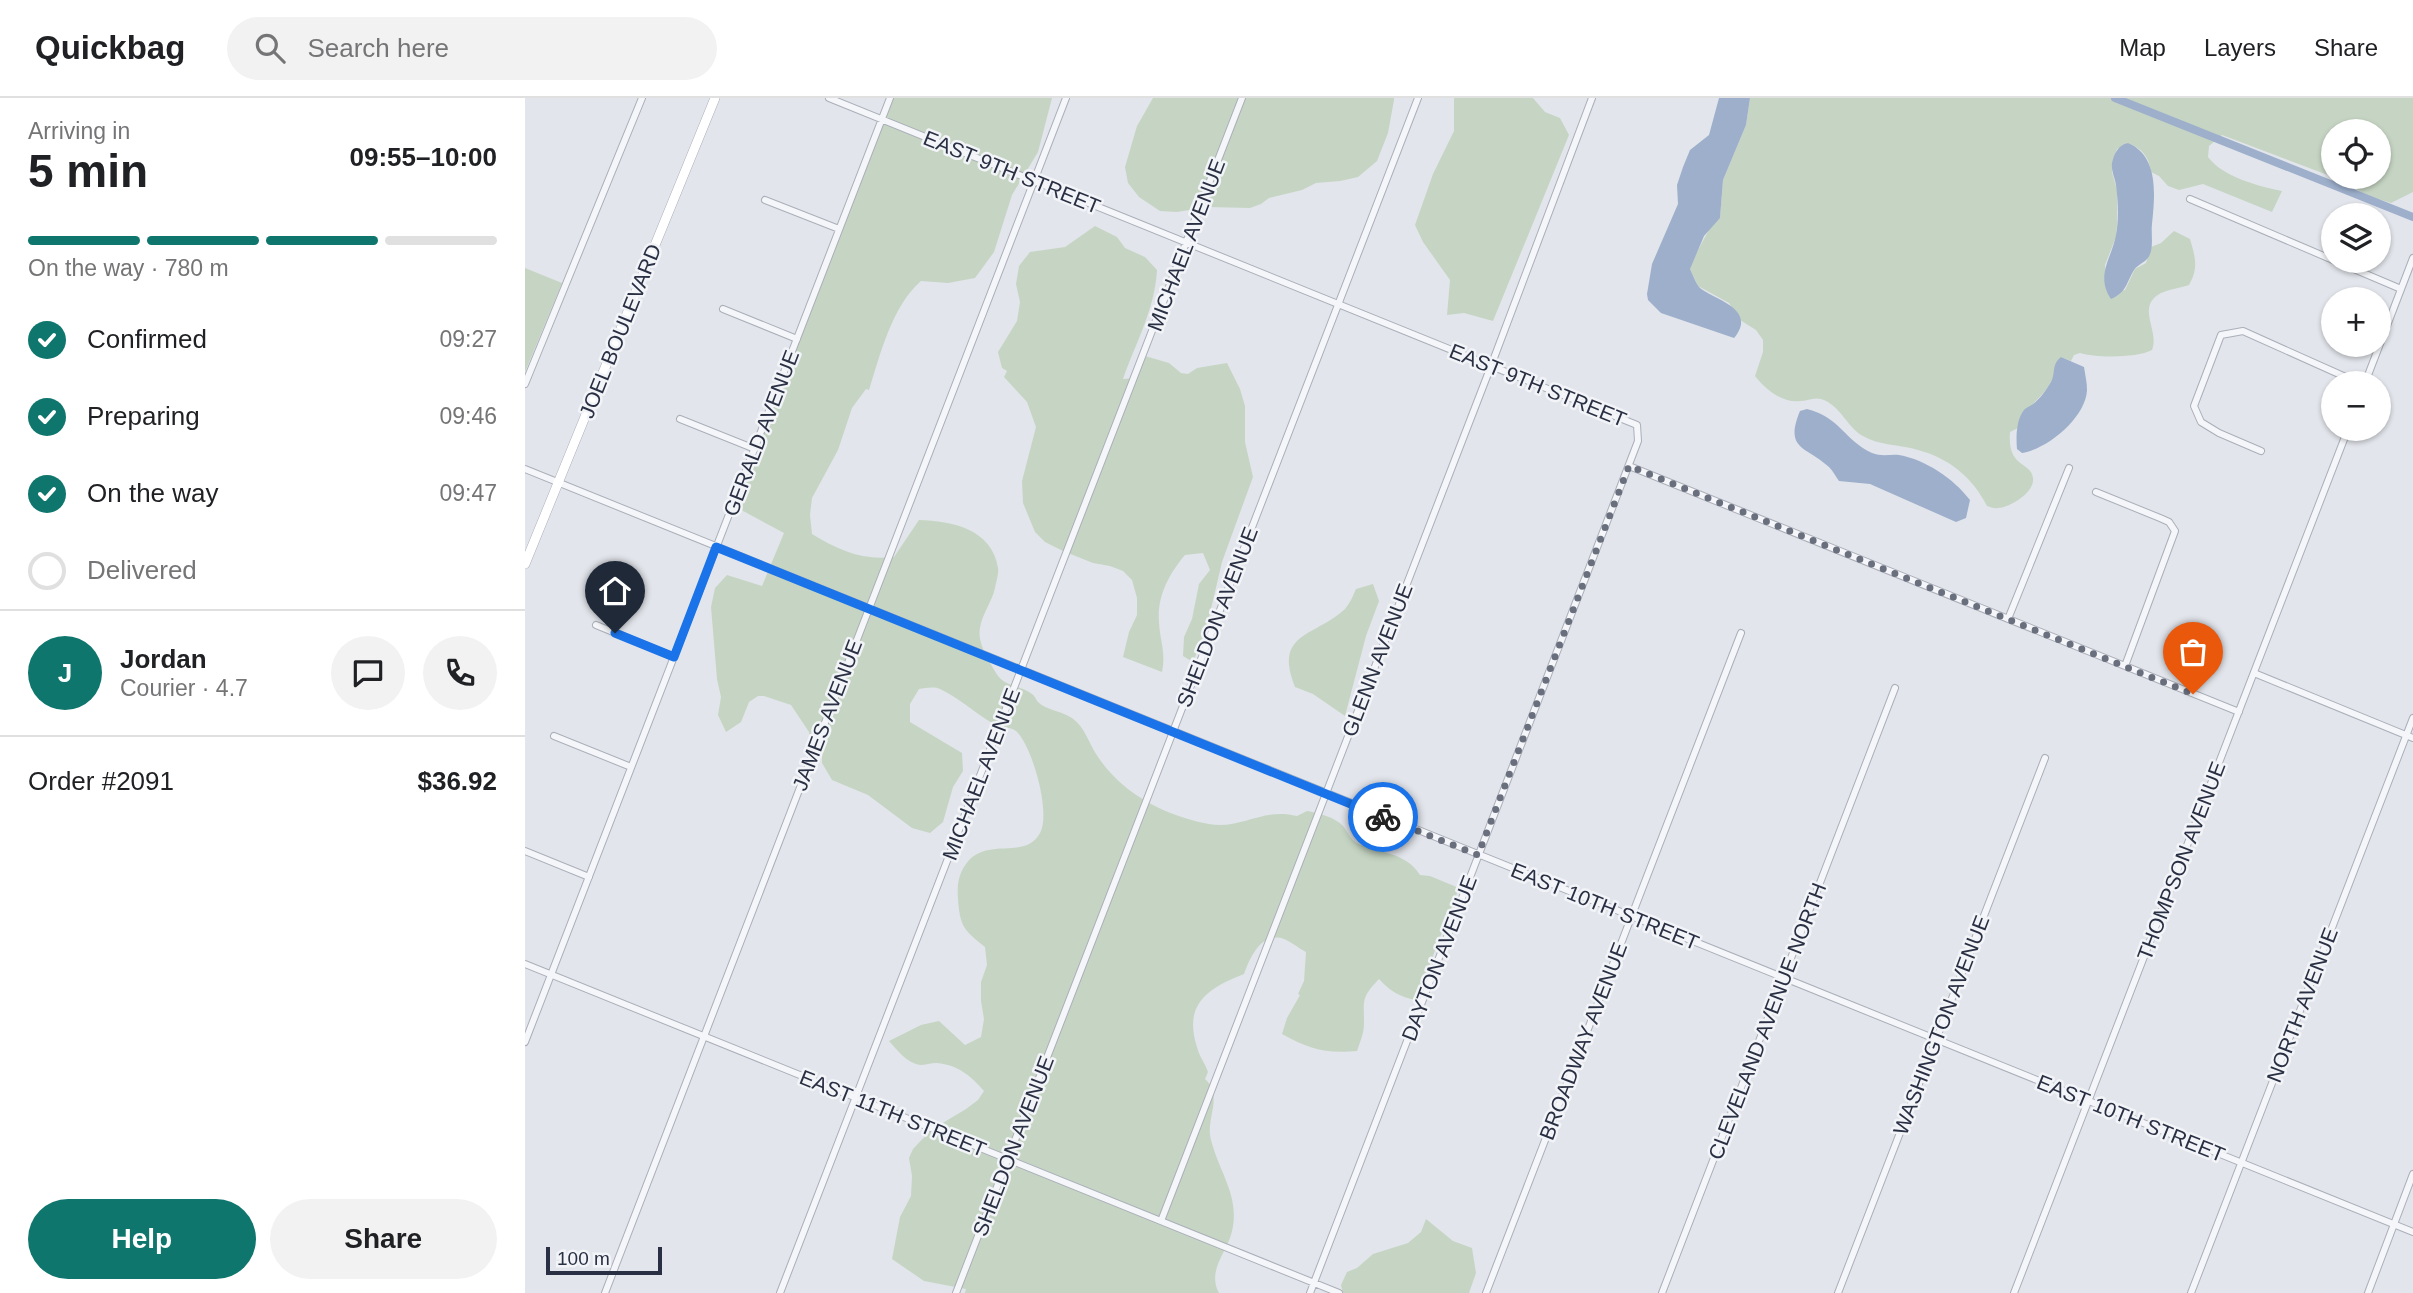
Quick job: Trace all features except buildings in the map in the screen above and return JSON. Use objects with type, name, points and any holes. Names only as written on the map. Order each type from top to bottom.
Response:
[{"type":"main road","name":"JOEL BOULEVARD","points":[[525,564],[715,98]]},
{"type":"street","points":[[525,384],[642,98]]},
{"type":"street","name":"EAST 9TH STREET","points":[[829,98],[1637,425],[1639,441],[1629,466]]},
{"type":"street","name":"GERALD AVENUE","points":[[525,1042],[890,98]]},
{"type":"street","name":"JAMES AVENUE","points":[[605,1293],[1066,98]]},
{"type":"street","name":"MICHAEL AVENUE","points":[[780,1293],[1242,98]]},
{"type":"street","name":"SHELDON AVENUE","points":[[956,1293],[1418,98]]},
{"type":"street","name":"GLENN AVENUE","points":[[1161,1221],[1492,366],[1592,98]]},
{"type":"street","points":[[2190,199],[2321,254]]},
{"type":"street","points":[[765,201],[839,229]]},
{"type":"street","points":[[2370,371],[2413,258]]},
{"type":"street","points":[[2364,273],[2401,289]]},
{"type":"street","points":[[723,309],[797,339]]},
{"type":"street","points":[[2261,451],[2201,422],[2194,406],[2221,335],[2243,331],[2332,371]]},
{"type":"street","points":[[680,419],[755,449]]},
{"type":"street","name":"THOMPSON AVENUE","points":[[2014,1293],[2342,441]]},
{"type":"street","points":[[1629,466],[2239,712]]},
{"type":"street","name":"DAYTON AVENUE","points":[[1310,1293],[1629,466]]},
{"type":"street","points":[[2008,619],[2069,468]]},
{"type":"street","name":"EAST 10TH STREET","points":[[525,469],[2413,1231]]},
{"type":"street","points":[[2096,492],[2161,518],[2169,522],[2175,531],[2125,666]]},
{"type":"street","points":[[596,625],[674,657]]},
{"type":"street","name":"BROADWAY AVENUE","points":[[1486,1293],[1741,633]]},
{"type":"street","points":[[2254,673],[2410,737]]},
{"type":"street","name":"CLEVELAND AVENUE NORTH","points":[[1662,1293],[1895,688]]},
{"type":"street","name":"NORTH AVENUE","points":[[2191,1293],[2410,737],[2413,718]]},
{"type":"street","points":[[554,736],[631,767]]},
{"type":"street","name":"WASHINGTON AVENUE","points":[[1838,1293],[2045,758]]},
{"type":"street","points":[[525,851],[589,877]]},
{"type":"street","name":"EAST 11TH STREET","points":[[525,964],[1339,1293]]},
{"type":"street","points":[[2368,1293],[2413,1174]]},
{"type":"green space","points":[[889,98],[1052,98],[1038,152],[1012,195],[994,252],[975,278],[948,283],[921,281],[902,304],[883,347],[869,390],[866,389],[852,408],[838,450],[812,498],[812,534],[851,553],[883,558],[894,557],[919,520],[944,522],[969,530],[988,544],[998,568],[994,593],[980,628],[980,640],[999,678],[1032,694],[1041,705],[1076,722],[1108,770],[1133,792],[1161,809],[1209,824],[1231,824],[1274,814],[1297,816],[1307,811],[1321,814],[1340,823],[1357,843],[1399,857],[1414,867],[1420,875],[1430,876],[1459,888],[1416,1000],[1396,993],[1379,979],[1365,999],[1363,1031],[1357,1051],[1318,1049],[1282,1034],[1287,1018],[1300,995],[1298,994],[1304,981],[1306,952],[1281,938],[1262,943],[1244,974],[1219,985],[1196,1009],[1193,1019],[1194,1032],[1198,1050],[1208,1072],[1205,1079],[1214,1100],[1210,1124],[1211,1140],[1229,1188],[1234,1212],[1230,1238],[1216,1272],[1219,1293],[965,1293],[966,1289],[924,1281],[892,1259],[900,1217],[911,1196],[909,1158],[913,1149],[931,1130],[966,1109],[978,1100],[984,1091],[969,1076],[951,1066],[911,1062],[889,1041],[921,1025],[939,1021],[965,1045],[981,1037],[984,1019],[981,982],[987,965],[985,947],[968,932],[962,922],[958,899],[959,881],[963,868],[974,856],[994,849],[1025,846],[1040,833],[1043,811],[1039,782],[1024,741],[1016,731],[994,724],[940,689],[919,689],[910,704],[910,722],[962,753],[963,771],[953,787],[943,822],[930,833],[912,828],[868,795],[832,780],[822,763],[822,756],[811,742],[809,732],[791,705],[758,696],[749,702],[741,722],[726,732],[718,715],[721,697],[711,607],[715,588],[727,575],[762,586],[784,533],[732,505]]},
{"type":"green space","points":[[1153,98],[1394,100],[1388,133],[1377,161],[1358,177],[1316,183],[1302,190],[1269,198],[1250,208],[1208,207],[1177,212],[1160,211],[1139,197],[1128,183],[1125,167],[1137,126]]},
{"type":"green space","points":[[1454,98],[1533,98],[1545,112],[1560,118],[1569,135],[1493,321],[1464,313],[1447,315],[1450,280],[1423,242],[1415,225],[1433,174],[1454,131]]},
{"type":"green space","points":[[1750,98],[2413,98],[2413,192],[2391,203],[2356,189],[2391,189],[2391,119],[2321,119],[2321,172],[2222,135],[2209,146],[2208,157],[2232,175],[2282,191],[2272,212],[2203,184],[2179,190],[2168,186],[2151,172],[2147,157],[2137,148],[2128,143],[2117,149],[2112,172],[2117,190],[2116,237],[2105,265],[2108,294],[2125,290],[2135,269],[2146,263],[2151,247],[2161,243],[2174,231],[2190,239],[2195,262],[2194,273],[2189,285],[2161,293],[2153,299],[2149,312],[2154,342],[2152,350],[2137,355],[2116,356],[2080,353],[2074,355],[2071,361],[2061,357],[2046,390],[2024,415],[2018,428],[2010,432],[2012,452],[2031,473],[2033,483],[2015,502],[2003,507],[1987,506],[1967,478],[1940,458],[1918,450],[1868,439],[1856,431],[1828,402],[1818,399],[1787,400],[1764,386],[1755,376],[1763,352],[1763,340],[1756,330],[1740,320],[1729,303],[1698,286],[1690,269],[1711,226],[1720,218],[1723,180],[1746,125]]},
{"type":"green space","points":[[1095,226],[1117,237],[1125,248],[1145,257],[1157,270],[1149,312],[1123,379],[1136,378],[1145,356],[1169,363],[1181,373],[1188,374],[1197,368],[1227,363],[1245,406],[1245,442],[1253,477],[1222,562],[1206,630],[1193,662],[1183,656],[1184,637],[1192,619],[1199,584],[1210,570],[1203,553],[1185,555],[1169,578],[1160,603],[1162,672],[1123,657],[1129,632],[1137,615],[1137,598],[1132,580],[1123,571],[1063,551],[1045,542],[1035,532],[1023,503],[1022,481],[1036,427],[1027,402],[1004,377],[1007,371],[1002,368],[998,352],[1017,321],[1020,302],[1016,284],[1019,266],[1030,252],[1065,247]]},
{"type":"green space","points":[[525,268],[562,283],[525,372]]},
{"type":"green space","points":[[1373,584],[1379,601],[1366,636],[1345,716],[1313,694],[1295,687],[1289,656],[1293,646],[1301,638],[1345,609],[1356,589]]},
{"type":"green space","points":[[1426,1219],[1453,1241],[1472,1248],[1476,1273],[1469,1293],[1343,1293],[1341,1285],[1347,1272],[1357,1268],[1373,1254],[1408,1243],[1421,1232]]},
{"type":"water","points":[[1719,98],[1750,98],[1746,125],[1723,180],[1720,218],[1704,236],[1690,269],[1700,288],[1738,313],[1740,328],[1734,338],[1661,313],[1648,300],[1647,294],[1652,264],[1678,204],[1677,185],[1683,167],[1690,150],[1709,135]]},
{"type":"water","points":[[2128,143],[2145,157],[2153,178],[2152,248],[2148,258],[2134,270],[2123,290],[2111,299],[2106,290],[2104,274],[2118,223],[2117,191],[2112,163],[2117,150]]},
{"type":"water","points":[[2061,357],[2084,367],[2087,387],[2085,400],[2073,421],[2064,430],[2043,445],[2022,453],[2017,449],[2019,419],[2024,410],[2047,388]]},
{"type":"water","points":[[1807,409],[1827,417],[1872,453],[1909,457],[1938,471],[1956,484],[1970,500],[1966,518],[1956,522],[1870,484],[1839,481],[1829,467],[1800,446],[1796,440],[1796,424],[1800,411]]},
{"type":"waterway","points":[[2115,98],[2413,217]]},
{"type":"way so far","points":[[1383,817],[1478,855],[1629,466],[2193,694]]},
{"type":"route","points":[[615,633],[674,657],[716,547],[1383,817]]}]
